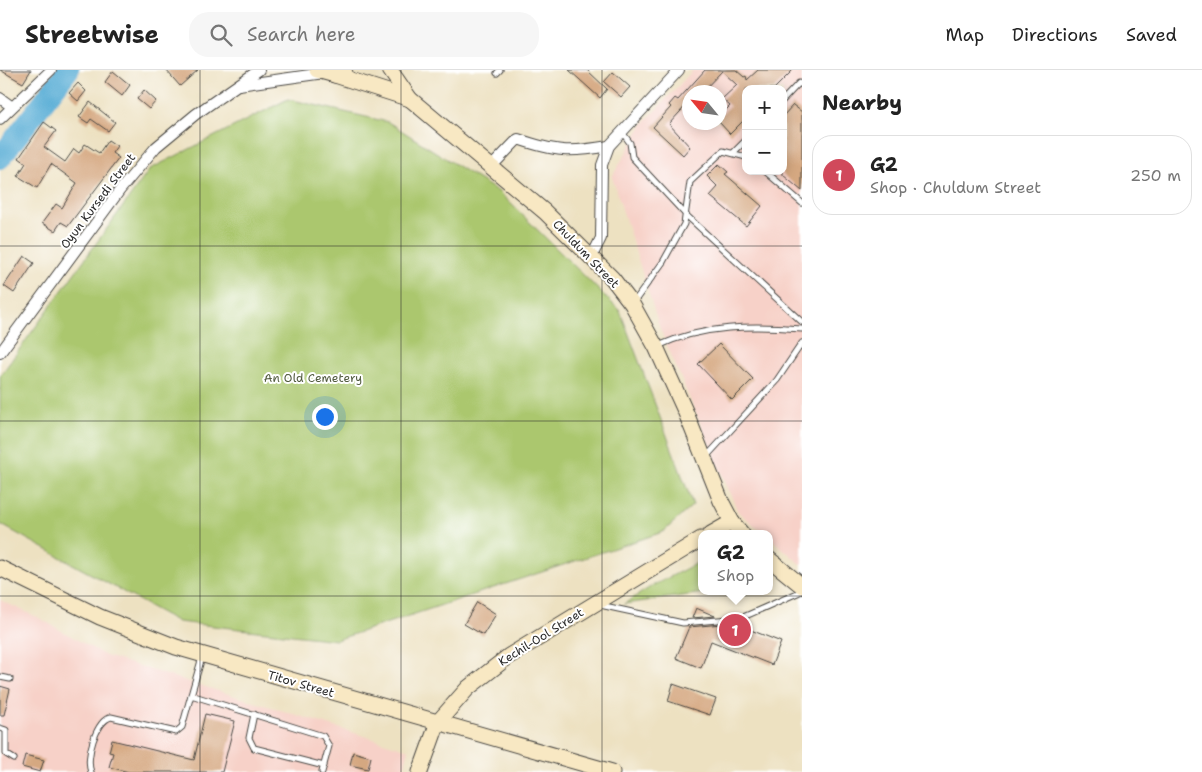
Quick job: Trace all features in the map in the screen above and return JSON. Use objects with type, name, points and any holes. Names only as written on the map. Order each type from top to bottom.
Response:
[{"type":"main road","points":[[325,73],[351,70]]},
{"type":"main road","name":"Chuldum Street","points":[[390,70],[410,99],[492,166],[592,256],[632,304],[656,347],[721,502],[737,528]]},
{"type":"main road","name":"Chuldum Street","points":[[325,73],[410,99]]},
{"type":"main road","name":"Kechil-Ool Street","points":[[420,772],[438,722],[468,688],[492,668],[698,542]]},
{"type":"main road","points":[[773,562],[802,586]]},
{"type":"main road","name":"Titov Street","points":[[0,568],[116,624],[202,656],[612,772]]},
{"type":"street","points":[[0,119],[11,106],[51,70]]},
{"type":"street","name":"Oyun Kursedi Street","points":[[0,353],[146,158],[168,136],[258,70]]},
{"type":"street","points":[[592,256],[601,238],[602,165],[608,146],[679,70]]},
{"type":"street","name":"Oyun Kursedi Street","points":[[238,86],[325,73]]},
{"type":"street","points":[[0,98],[11,106]]},
{"type":"street","points":[[492,166],[518,139],[546,148],[576,152],[608,146]]},
{"type":"lane","points":[[787,96],[799,83],[802,85]]},
{"type":"lane","points":[[622,132],[630,143],[632,157],[687,216],[802,322]]},
{"type":"lane","points":[[733,153],[742,144]]},
{"type":"lane","points":[[632,304],[663,262],[687,216],[690,182],[723,151],[742,156]]},
{"type":"lane","points":[[770,175],[802,203]]},
{"type":"lane","points":[[656,347],[675,338],[721,328],[763,326],[802,329]]},
{"type":"lane","points":[[704,459],[778,380],[802,343]]},
{"type":"lane","points":[[595,604],[683,623],[741,618],[802,591]]},
{"type":"lane","points":[[91,772],[89,759],[98,728],[103,720],[111,716],[176,732],[182,727],[202,656]]},
{"type":"lane","points":[[0,677],[10,680]]},
{"type":"lane","points":[[191,695],[254,714],[323,736],[329,746],[323,769],[254,748],[249,738],[254,714]]},
{"type":"lane","points":[[0,728],[6,730],[6,754],[14,759]]},
{"type":"shaded area","points":[[693,70],[802,70],[802,565],[773,540],[773,530],[760,530],[738,512],[660,329],[612,177],[642,125]]},
{"type":"shaded area","points":[[0,600],[39,618],[106,656],[409,750],[403,772],[0,772]]},
{"type":"green space","name":"An Old Cemetery","points":[[288,99],[388,122],[499,192],[620,311],[693,505],[663,532],[336,640],[178,622],[0,524],[0,376],[150,169]]},
{"type":"green space","points":[[698,563],[698,594],[624,604],[652,586]]},
{"type":"building","points":[[0,70],[31,70],[23,83]]},
{"type":"building","points":[[166,70],[198,70],[180,86]]},
{"type":"building","points":[[569,70],[587,70],[607,89],[600,98]]},
{"type":"building","points":[[705,70],[736,70],[744,77],[746,76],[747,80],[758,70],[793,70],[778,85],[742,85],[742,122],[730,134],[726,130],[727,109],[730,106],[727,103],[727,94],[737,85],[722,71],[709,85],[692,85]]},
{"type":"building","points":[[113,71],[130,85],[122,96],[105,82]]},
{"type":"building","points":[[613,72],[630,87],[621,97],[604,82]]},
{"type":"building","points":[[78,83],[86,91],[78,101],[69,93]]},
{"type":"building","points":[[144,90],[156,101],[149,109],[137,99]]},
{"type":"building","points":[[682,96],[682,110],[669,124],[690,147],[683,155],[653,127],[671,107],[669,105],[675,98],[678,100]]},
{"type":"building","points":[[90,102],[115,122],[108,131],[91,119],[88,123],[79,117]]},
{"type":"building","points":[[793,105],[802,112],[802,191],[783,175],[787,175],[787,112]]},
{"type":"building","points":[[44,122],[56,131],[44,147],[65,162],[74,149],[79,153],[85,144],[99,153],[108,140],[117,146],[112,153],[119,158],[68,226],[61,222],[55,231],[42,223],[56,204],[62,208],[77,183],[51,164],[37,188],[18,176],[26,163],[19,158]]},
{"type":"building","points":[[719,164],[728,172],[725,174],[762,206],[746,226],[710,196],[718,187],[707,176]]},
{"type":"building","points":[[24,256],[34,263],[14,293],[4,286]]},
{"type":"building","points":[[719,344],[753,379],[732,400],[698,364]]},
{"type":"building","points":[[477,602],[496,614],[483,635],[464,624]]},
{"type":"building","points":[[696,608],[715,616],[692,618]]},
{"type":"building","points":[[733,623],[781,642],[772,665],[711,641],[701,668],[676,658],[689,627]]},
{"type":"building","points":[[673,684],[716,699],[710,715],[668,701]]},
{"type":"building","points":[[0,686],[10,689],[4,715],[0,715]]},
{"type":"building","points":[[205,714],[235,721],[222,772],[129,772],[109,767],[113,753],[109,752],[112,740],[194,760]]},
{"type":"building","points":[[353,752],[371,757],[368,769],[350,765]]},
{"type":"building","points":[[25,755],[44,760],[40,772],[22,767]]},
{"type":"waterway","points":[[0,158],[68,70]]},
{"type":"place","name":"G2","points":[[735,630]]}]
